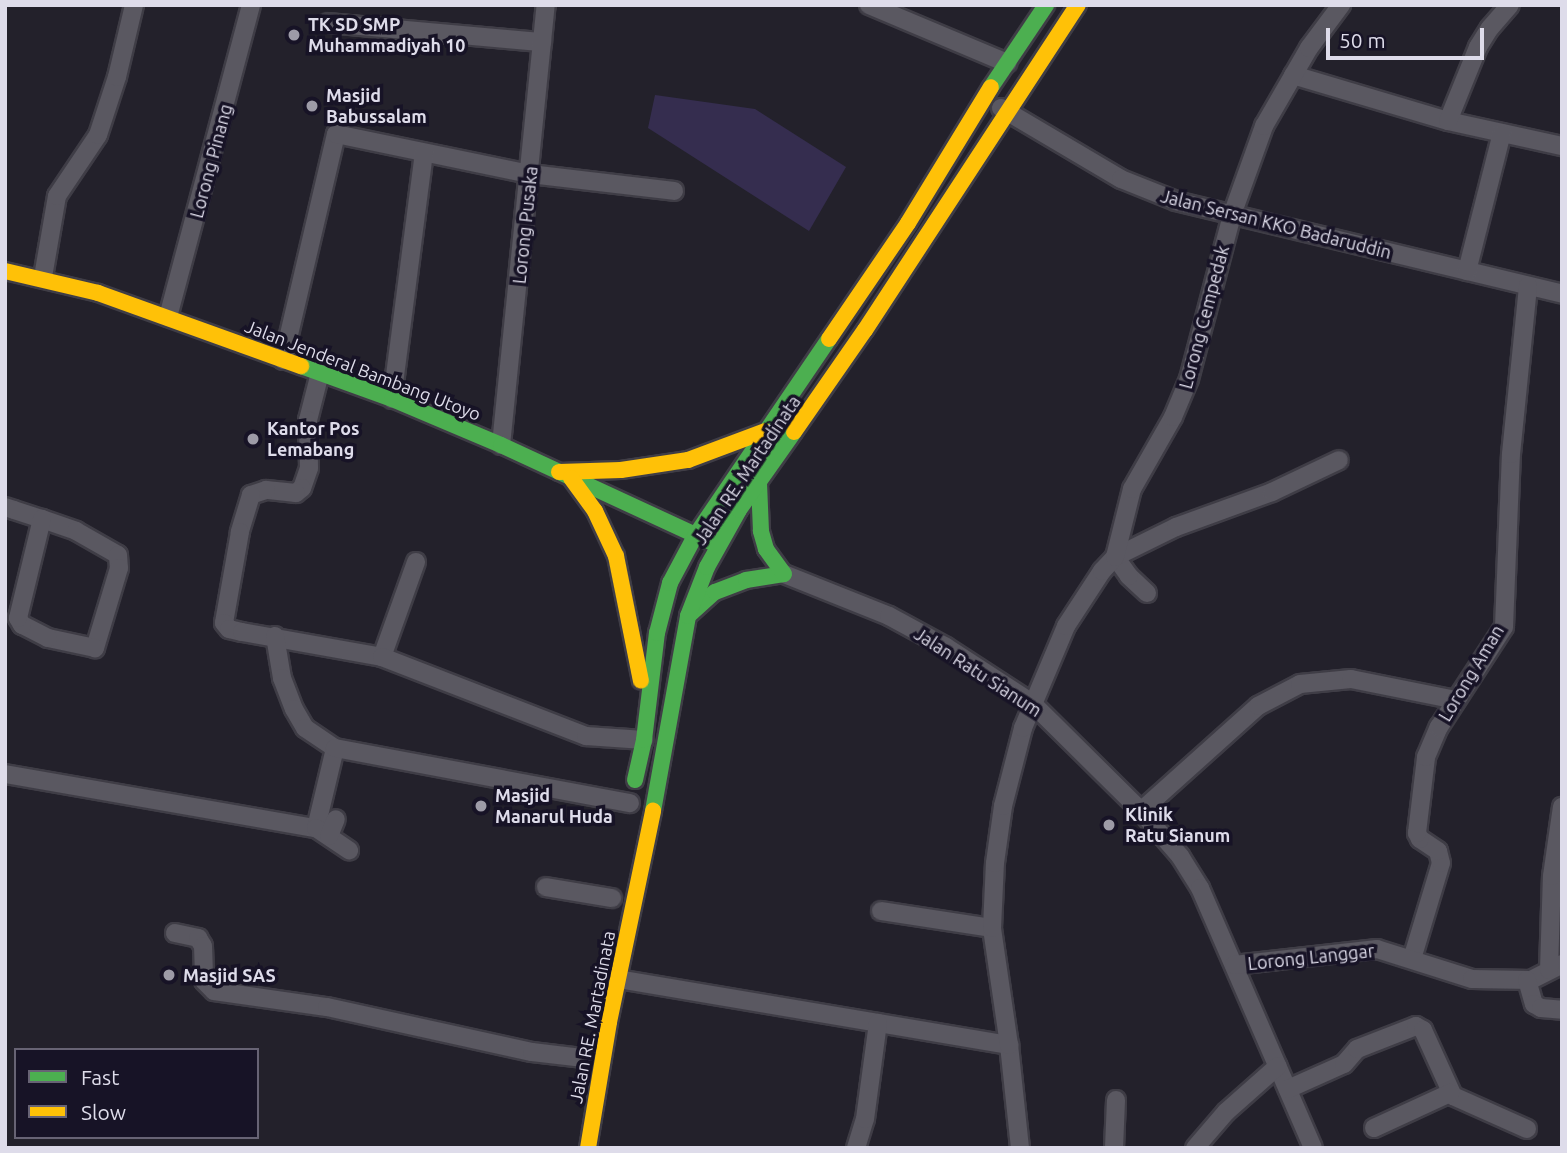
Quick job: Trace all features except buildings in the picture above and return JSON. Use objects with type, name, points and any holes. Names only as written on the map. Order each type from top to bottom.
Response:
[{"type":"main road","points":[[629,808],[644,740],[663,607],[670,583],[695,536],[908,223],[983,99],[1046,5]]},
{"type":"main road","name":"Jalan RE. Martadinata","points":[[589,1148],[618,979],[667,743],[688,616],[717,545],[858,340],[1078,5]]},
{"type":"main road","name":"Jalan Jenderal Bambang Utoyo","points":[[5,271],[43,277],[168,317],[392,399],[500,445],[695,536]]},
{"type":"main road","points":[[565,475],[688,460],[765,431]]},
{"type":"main road","points":[[565,475],[595,511],[615,556],[638,654],[646,714]]},
{"type":"main road","points":[[688,616],[715,592],[746,580],[783,574],[766,550],[761,531],[759,483]]},
{"type":"main road","points":[[695,536],[717,545]]},
{"type":"street","points":[[43,277],[57,196],[98,135],[117,77],[134,5]]},
{"type":"street","name":"Lorong Pinang","points":[[168,317],[251,5]]},
{"type":"street","name":"Lorong Pusaka","points":[[500,445],[546,5]]},
{"type":"street","points":[[869,5],[1007,63]]},
{"type":"street","name":"Lorong Cempedak","points":[[1020,1148],[992,928],[995,863],[1013,760],[1032,703],[1066,626],[1102,571],[1115,557],[1132,489],[1173,417],[1189,379],[1232,215],[1264,126],[1293,75],[1341,5]]},
{"type":"street","points":[[1448,121],[1478,47],[1510,5]]},
{"type":"street","points":[[328,23],[542,42]]},
{"type":"street","points":[[1293,75],[1448,121],[1562,146]]},
{"type":"street","name":"Jalan Sersan KKO Badaruddin","points":[[983,99],[1008,111],[1121,179],[1176,201],[1562,294]]},
{"type":"street","points":[[1466,271],[1502,133]]},
{"type":"street","points":[[283,360],[334,135],[530,174],[674,191]]},
{"type":"street","points":[[392,399],[424,154]]},
{"type":"street","name":"Lorong Aman","points":[[1412,959],[1441,863],[1438,851],[1420,839],[1417,833],[1426,757],[1430,744],[1456,699],[1504,627],[1511,454],[1528,286]]},
{"type":"street","points":[[320,373],[308,420],[309,468],[302,488],[296,493],[266,490],[251,495],[240,533],[224,620],[229,629],[382,657],[586,736],[644,740]]},
{"type":"street","points":[[1147,593],[1129,576],[1115,557],[1175,527],[1272,492],[1339,460]]},
{"type":"street","points":[[5,507],[42,519],[76,531],[118,555],[119,568],[94,648],[48,638],[22,625],[18,618],[42,519]]},
{"type":"street","points":[[382,657],[416,562]]},
{"type":"street","name":"Jalan Ratu Sianum","points":[[783,574],[889,616],[946,647],[1032,703],[1141,811],[1172,846],[1200,888],[1313,1148]]},
{"type":"street","points":[[275,636],[282,678],[293,709],[305,728],[335,748],[629,808]]},
{"type":"street","points":[[1141,811],[1258,706],[1300,684],[1351,679],[1456,699]]},
{"type":"street","points":[[323,832],[335,748]]},
{"type":"street","points":[[5,774],[323,832],[349,850]]},
{"type":"street","points":[[1555,967],[1552,876],[1562,807]]},
{"type":"street","points":[[323,832],[336,819]]},
{"type":"street","points":[[545,887],[612,899]]},
{"type":"street","points":[[881,911],[992,928]]},
{"type":"street","points":[[175,933],[198,938],[203,946],[204,981],[214,991],[327,1007],[532,1052],[582,1057]]},
{"type":"street","name":"Lorong Langgar","points":[[1234,965],[1377,949],[1458,976],[1527,980],[1555,967]]},
{"type":"street","points":[[618,979],[1009,1045]]},
{"type":"street","points":[[1527,980],[1534,1003],[1541,1008],[1562,1010]]},
{"type":"street","points":[[856,1148],[865,1119],[878,1023]]},
{"type":"street","points":[[1289,1090],[1344,1064],[1357,1049],[1416,1026],[1423,1030],[1451,1093],[1462,1102],[1527,1129]]},
{"type":"street","points":[[1195,1148],[1226,1112],[1278,1066]]},
{"type":"street","points":[[1374,1128],[1451,1093]]},
{"type":"street","points":[[1114,1148],[1116,1100]]},
{"type":"shaded area","points":[[655,95],[755,109],[846,167],[809,231],[648,128]]},
{"type":"traffic: fast","points":[[991,87],[1046,5]]},
{"type":"traffic: fast","points":[[635,780],[644,740],[657,633],[670,583],[695,536],[829,339]]},
{"type":"traffic: fast","points":[[301,366],[392,399],[501,445],[711,542]]},
{"type":"traffic: fast","points":[[653,811],[688,616],[707,567],[739,510],[794,432]]},
{"type":"traffic: fast","points":[[688,616],[715,592],[746,580],[784,574],[766,549],[761,531],[759,483]]},
{"type":"traffic: slow","points":[[794,432],[865,330],[1078,5]]},
{"type":"traffic: slow","points":[[829,339],[908,223],[991,87]]},
{"type":"traffic: slow","points":[[5,271],[98,293],[301,366]]},
{"type":"traffic: slow","points":[[559,472],[621,470],[688,460],[765,431]]},
{"type":"traffic: slow","points":[[571,478],[595,511],[616,556],[641,681]]},
{"type":"traffic: slow","points":[[588,1148],[609,1022],[653,811]]},
{"type":"place","name":"TK SD SMP Muhammadiyah 10","points":[[294,35]]},
{"type":"place","name":"Masjid Babussalam","points":[[312,106]]},
{"type":"place","name":"Kantor Pos Lemabang","points":[[253,439]]},
{"type":"place","name":"Masjid Manarul Huda","points":[[481,806]]},
{"type":"place","name":"Klinik Ratu Sianum","points":[[1109,825]]},
{"type":"place","name":"Masjid SAS","points":[[169,975]]}]
